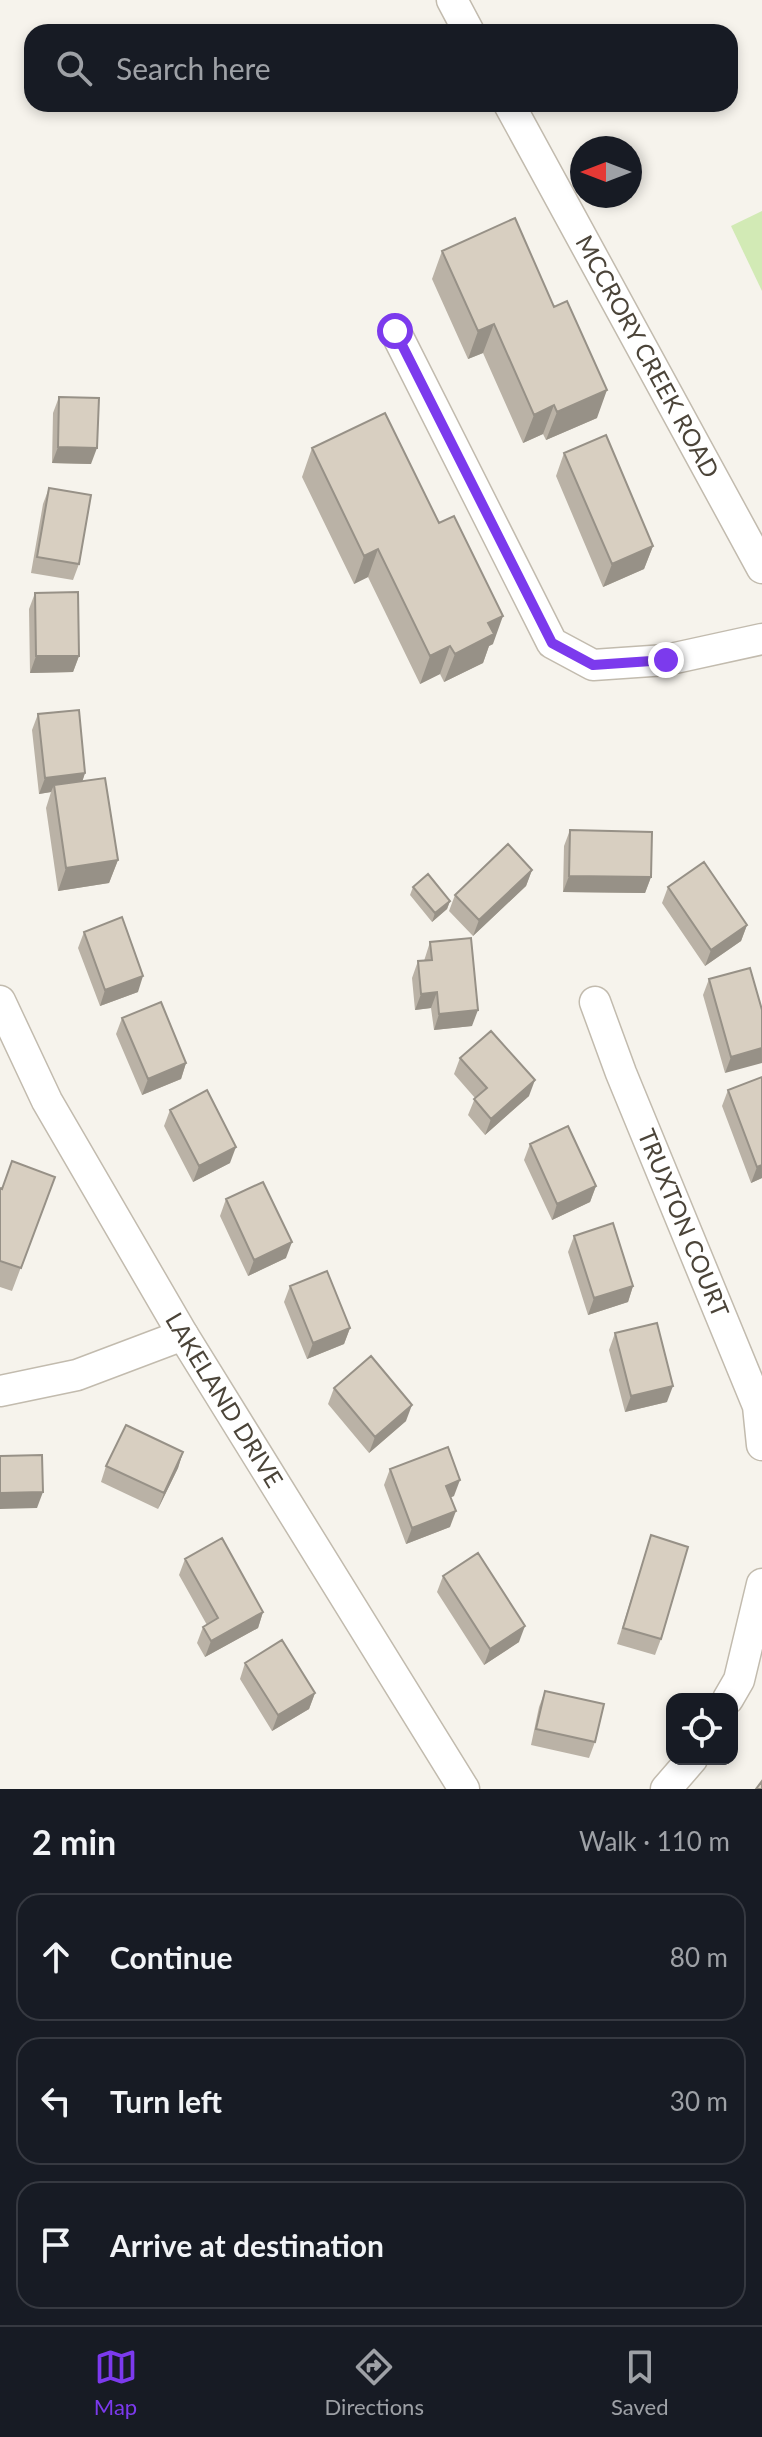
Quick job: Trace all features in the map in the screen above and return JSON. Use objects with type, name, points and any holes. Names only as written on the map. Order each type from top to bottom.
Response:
[{"type":"street","points":[[452,0],[465,24]]},
{"type":"street","name":"MCCRORY CREEK ROAD","points":[[513,112],[762,568]]},
{"type":"street","points":[[395,331],[552,643],[593,665],[666,660],[762,639]]},
{"type":"street","name":"LAKELAND DRIVE","points":[[0,1001],[47,1101],[183,1335],[464,1789]]},
{"type":"street","name":"TRUXTON COURT","points":[[595,1002],[621,1073],[758,1406],[762,1445]]},
{"type":"street","points":[[0,1391],[77,1375],[183,1335]]},
{"type":"street","points":[[731,1693],[739,1680],[762,1584]]},
{"type":"street","points":[[666,1789],[687,1765]]},
{"type":"green space","points":[[762,211],[762,291],[731,226]]},
{"type":"building","points":[[515,218],[554,307],[567,301],[607,390],[557,412],[554,405],[534,415],[494,324],[478,331],[442,251]]},
{"type":"building","points":[[59,397],[99,398],[97,448],[58,447]]},
{"type":"building","points":[[385,413],[439,523],[454,516],[503,616],[488,623],[494,634],[455,654],[450,646],[430,656],[378,549],[364,556],[312,448]]},
{"type":"building","points":[[606,435],[653,546],[612,564],[564,453]]},
{"type":"building","points":[[49,488],[91,495],[79,564],[37,557]]},
{"type":"building","points":[[78,592],[79,656],[36,656],[35,593]]},
{"type":"building","points":[[79,710],[85,773],[45,778],[38,714]]},
{"type":"building","points":[[105,778],[118,860],[66,868],[54,785]]},
{"type":"building","points":[[570,830],[652,832],[651,877],[569,876]]},
{"type":"building","points":[[508,844],[532,870],[479,920],[455,895]]},
{"type":"building","points":[[704,862],[747,925],[711,950],[668,887]]},
{"type":"building","points":[[428,874],[450,901],[435,913],[413,887]]},
{"type":"building","points":[[122,917],[143,976],[105,990],[84,932]]},
{"type":"building","points":[[471,938],[478,1010],[439,1014],[437,992],[421,994],[418,961],[432,960],[430,942]]},
{"type":"building","points":[[750,968],[762,1010],[762,1048],[731,1057],[709,979]]},
{"type":"building","points":[[161,1002],[186,1063],[148,1079],[122,1018]]},
{"type":"building","points":[[491,1031],[535,1080],[491,1119],[474,1099],[487,1088],[460,1058]]},
{"type":"building","points":[[762,1077],[762,1165],[757,1167],[728,1090]]},
{"type":"building","points":[[207,1090],[236,1147],[199,1166],[170,1110]]},
{"type":"building","points":[[568,1126],[596,1186],[557,1204],[530,1144]]},
{"type":"building","points":[[12,1161],[55,1177],[21,1268],[0,1261],[0,1188]]},
{"type":"building","points":[[263,1182],[292,1242],[254,1260],[226,1199]]},
{"type":"building","points":[[613,1223],[633,1286],[594,1298],[574,1236]]},
{"type":"building","points":[[327,1271],[350,1328],[313,1343],[290,1286]]},
{"type":"building","points":[[657,1323],[673,1386],[631,1396],[615,1333]]},
{"type":"building","points":[[371,1356],[412,1405],[375,1437],[334,1388]]},
{"type":"building","points":[[126,1425],[183,1452],[164,1493],[106,1466]]},
{"type":"building","points":[[448,1447],[460,1480],[446,1486],[456,1511],[412,1528],[390,1469]]},
{"type":"building","points":[[42,1455],[43,1492],[0,1493],[0,1456]]},
{"type":"building","points":[[651,1535],[688,1547],[661,1639],[623,1628]]},
{"type":"building","points":[[222,1538],[263,1612],[211,1641],[203,1627],[218,1618],[185,1559]]},
{"type":"building","points":[[478,1553],[525,1626],[490,1649],[443,1576]]},
{"type":"building","points":[[282,1640],[315,1693],[278,1715],[245,1663]]},
{"type":"building","points":[[545,1691],[604,1704],[595,1742],[536,1729]]},
{"type":"route","points":[[395,331],[552,643],[593,665],[666,660]]}]
